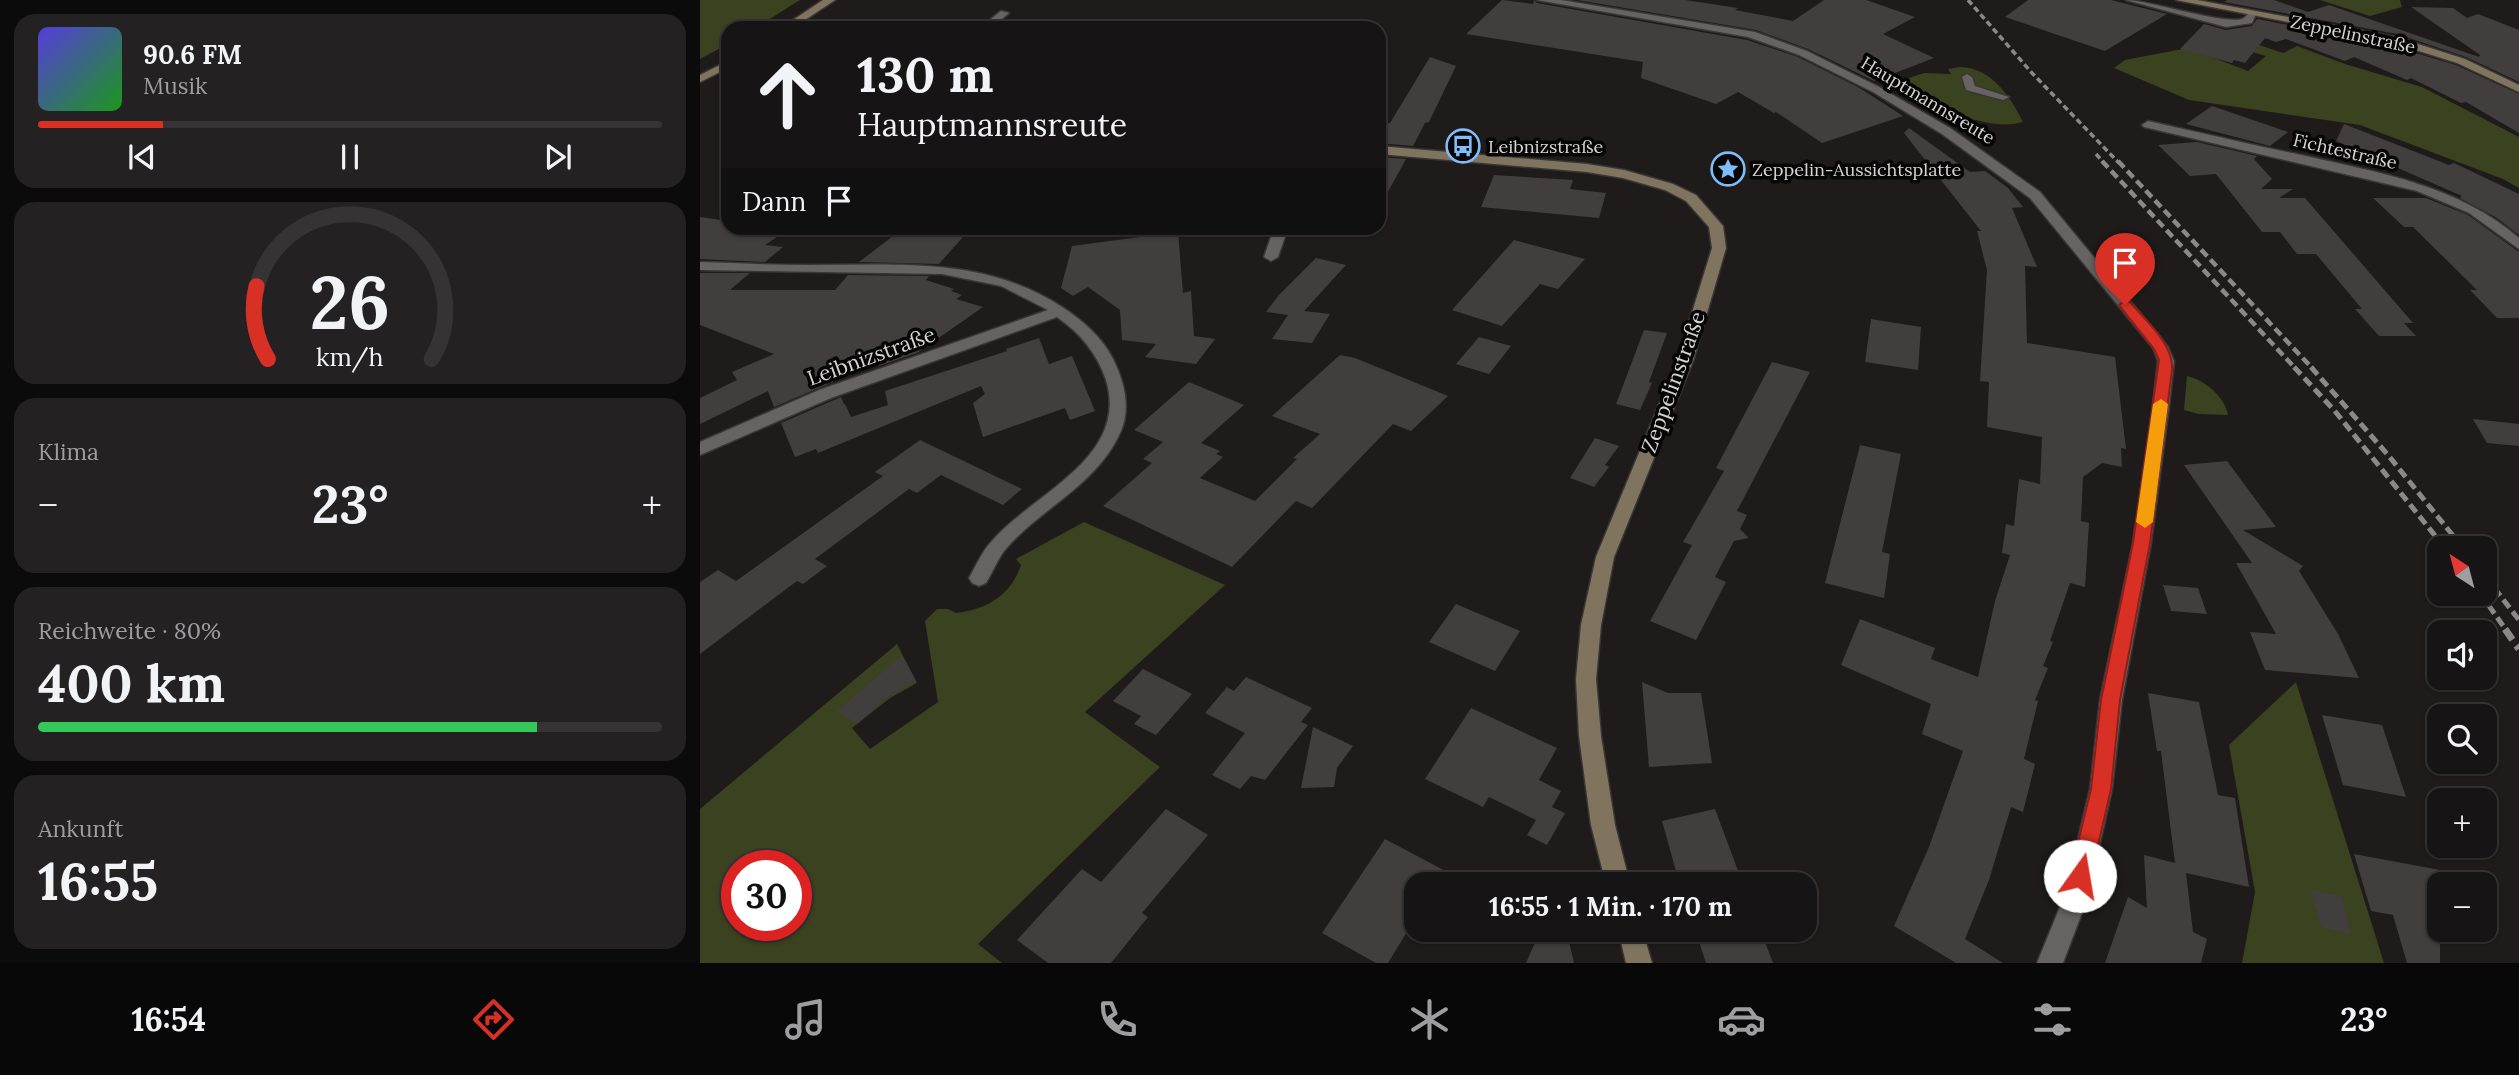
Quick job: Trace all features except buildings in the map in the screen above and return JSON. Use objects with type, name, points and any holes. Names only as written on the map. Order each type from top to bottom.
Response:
[{"type":"street","points":[[797,21],[830,0]]},
{"type":"street","name":"Hauptmannsreute","points":[[1542,0],[1700,23],[1761,38],[1829,65],[1946,131],[2035,195],[2160,347],[2166,360],[2161,406],[2142,543],[2111,700],[2101,789],[2076,897],[2050,963]]},
{"type":"street","points":[[2131,0],[2226,24],[2248,21],[2251,14]]},
{"type":"street","name":"Zeppelinstraße","points":[[2181,0],[2392,39],[2461,61],[2519,89]]},
{"type":"street","points":[[994,21],[1004,13]]},
{"type":"street","points":[[700,79],[721,68]]},
{"type":"street","points":[[1967,77],[1970,88],[2003,97]]},
{"type":"street","name":"Fichtestraße","points":[[2148,125],[2420,187],[2496,224],[2519,245]]},
{"type":"street","name":"Zeppelinstraße","points":[[1386,151],[1587,168],[1624,174],[1669,187],[1691,198],[1716,226],[1718,248],[1688,349],[1605,557],[1591,625],[1586,679],[1590,736],[1603,825],[1615,872]]},
{"type":"street","points":[[1271,257],[1279,235]]},
{"type":"street","points":[[700,265],[952,270],[986,276],[1008,283],[1060,311],[1078,325],[1103,353],[1118,389],[1118,412],[1113,430],[1097,455],[1072,482],[997,547],[979,578]]},
{"type":"street","name":"Leibnizstraße","points":[[700,449],[825,394],[1060,311]]},
{"type":"street","points":[[1633,942],[1639,963]]},
{"type":"green space","points":[[700,0],[800,0],[766,21],[721,21],[721,48],[700,59]]},
{"type":"green space","points":[[2320,0],[2400,0],[2402,7],[2370,16]]},
{"type":"green space","points":[[2238,38],[2283,53],[2297,46],[2345,64],[2422,87],[2519,137],[2519,188],[2503,179],[2360,125],[2189,100],[2114,68],[2125,60],[2198,46],[2201,53],[2248,71],[2266,56],[2222,43]]},
{"type":"green space","points":[[1960,67],[1982,72],[1991,78],[2006,93],[2023,122],[1994,124],[1961,116],[1900,91],[1897,82],[1924,73],[1951,74],[1948,69]]},
{"type":"green space","points":[[2187,376],[2201,381],[2213,390],[2223,402],[2228,415],[2199,414],[2184,410]]},
{"type":"green space","points":[[1084,522],[1225,585],[1085,712],[1160,767],[978,944],[1002,963],[700,963],[700,809],[897,644],[917,683],[890,698],[852,728],[870,749],[938,702],[925,621],[937,609],[948,609],[956,613],[978,608],[996,599],[1011,585],[1021,565],[1016,559]]},
{"type":"green space","points":[[2296,682],[2384,963],[2242,963],[2255,892],[2229,745]]},
{"type":"railway","points":[[1968,0],[2032,73],[2119,163]]},
{"type":"railway","points":[[2096,154],[2104,163]]},
{"type":"railway","points":[[2102,161],[2295,368]]},
{"type":"railway","points":[[2118,161],[2312,368]]},
{"type":"railway","points":[[2294,367],[2334,410],[2435,536]]},
{"type":"railway","points":[[2311,367],[2388,455],[2453,536]]},
{"type":"railway","points":[[2497,592],[2519,620]]},
{"type":"railway","points":[[2489,606],[2506,630]]},
{"type":"railway","points":[[2505,629],[2519,649]]},
{"type":"slow traffic","points":[[2145,522],[2161,404]]},
{"type":"place","name":"Leibnizstraße","points":[[1463,146]]},
{"type":"place","name":"Zeppelin-Aussichtsplatte","points":[[1728,169]]},
{"type":"route","points":[[2080,876],[2101,789],[2111,700],[2142,543],[2166,360],[2160,347],[2125,305]]}]
